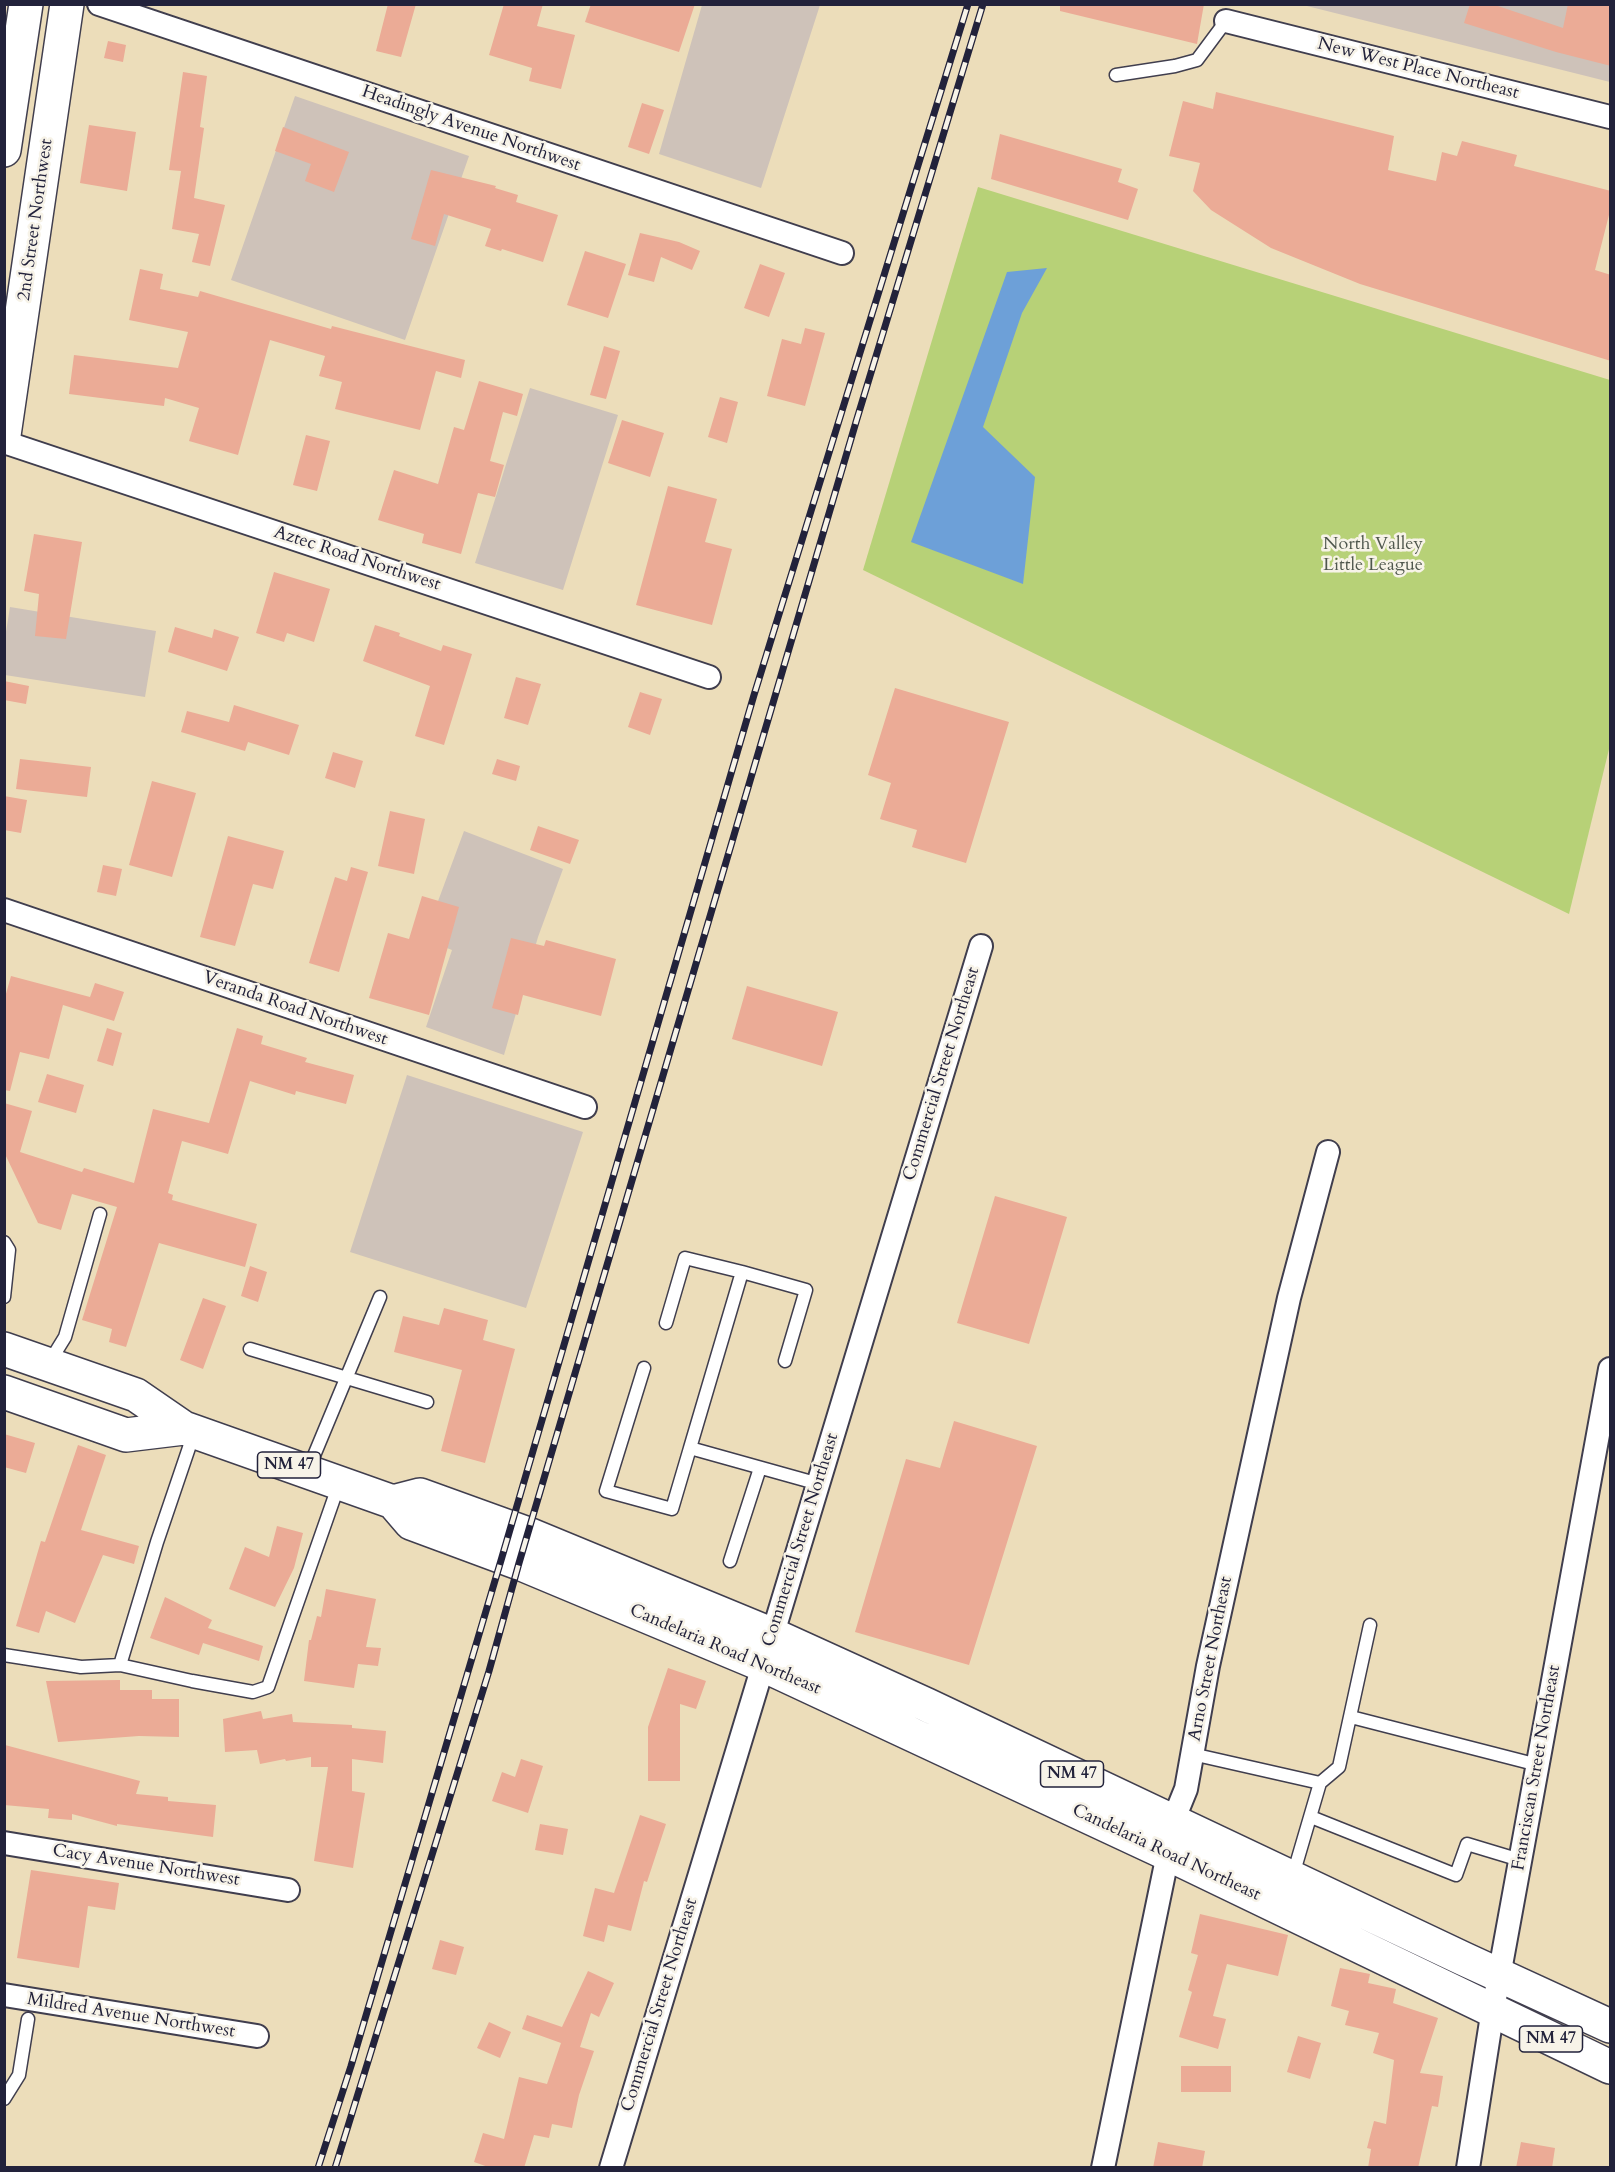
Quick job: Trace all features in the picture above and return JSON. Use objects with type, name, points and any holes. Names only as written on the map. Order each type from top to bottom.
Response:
[{"type":"main road","points":[[4,150],[26,4]]},
{"type":"main road","name":"2nd Street Northwest","points":[[4,435],[67,4]]},
{"type":"main road","name":"NM 47","points":[[4,1349],[136,1395],[189,1430],[339,1482]]},
{"type":"main road","name":"NM 47","points":[[4,1392],[126,1435],[189,1430]]},
{"type":"main road","name":"Candelaria Road Northeast","points":[[339,1482],[393,1502],[420,1495],[524,1548],[768,1650],[927,1705],[1611,2026]]},
{"type":"main road","name":"Candelaria Road Northeast","points":[[768,1650],[1168,1854],[1493,2008],[1524,2026],[1611,2067]]},
{"type":"street","name":"Headingly Avenue Northwest","points":[[99,4],[842,253]]},
{"type":"street","name":"New West Place Northeast","points":[[1226,21],[1611,117]]},
{"type":"street","name":"Aztec Road Northwest","points":[[4,442],[709,677]]},
{"type":"street","name":"Veranda Road Northwest","points":[[4,910],[585,1107]]},
{"type":"street","name":"Commercial Street Northeast","points":[[611,2168],[981,946]]},
{"type":"street","name":"Arno Street Northeast","points":[[1103,2168],[1173,1821],[1186,1789],[1208,1666],[1289,1298],[1328,1152]]},
{"type":"street","name":"Franciscan Street Northeast","points":[[1468,2168],[1493,2008],[1611,1369]]},
{"type":"street","name":"Cacy Avenue Northwest","points":[[4,1843],[288,1890]]},
{"type":"street","name":"Mildred Avenue Northwest","points":[[4,1995],[257,2036]]},
{"type":"lane","points":[[1116,75],[1175,66],[1197,60],[1226,21]]},
{"type":"lane","points":[[49,1364],[65,1337],[100,1214]]},
{"type":"lane","points":[[4,1242],[9,1250],[4,1297]]},
{"type":"lane","points":[[666,1323],[685,1258],[806,1290],[785,1362]]},
{"type":"lane","points":[[644,1368],[606,1491],[672,1509],[742,1272]]},
{"type":"lane","points":[[307,1471],[380,1297]]},
{"type":"lane","points":[[250,1348],[427,1402]]},
{"type":"lane","points":[[120,1665],[189,1430]]},
{"type":"lane","points":[[690,1448],[819,1484]]},
{"type":"lane","points":[[730,1561],[760,1468]]},
{"type":"lane","points":[[4,1655],[81,1667],[120,1665],[253,1692],[268,1687],[339,1482]]},
{"type":"lane","points":[[1292,1878],[1320,1784],[1339,1767],[1370,1625]]},
{"type":"lane","points":[[1350,1717],[1538,1765]]},
{"type":"lane","points":[[1192,1754],[1320,1784]]},
{"type":"lane","points":[[1311,1817],[1456,1875],[1467,1844],[1520,1860]]},
{"type":"lane","points":[[4,2098],[19,2075],[28,2019]]},
{"type":"shaded area","points":[[702,5],[820,5],[761,188],[659,154]]},
{"type":"shaded area","points":[[1303,5],[1610,5],[1610,82]]},
{"type":"shaded area","points":[[295,96],[469,156],[405,340],[231,280]]},
{"type":"shaded area","points":[[530,388],[618,415],[563,590],[475,563]]},
{"type":"shaded area","points":[[10,607],[156,631],[145,697],[5,675],[5,638]]},
{"type":"shaded area","points":[[464,831],[563,869],[538,937],[504,1055],[426,1027],[452,950],[424,939]]},
{"type":"shaded area","points":[[407,1075],[583,1132],[526,1308],[350,1252]]},
{"type":"green space","name":"North Valley Little League","points":[[978,187],[1610,380],[1610,745],[1569,914],[863,570]]},
{"type":"water","points":[[1047,268],[1022,313],[983,427],[1035,477],[1023,584],[911,542],[1007,272]]},
{"type":"building","points":[[388,4],[416,4],[401,57],[376,51]]},
{"type":"building","points":[[504,4],[543,4],[537,26],[575,35],[561,89],[529,81],[532,68],[489,55]]},
{"type":"building","points":[[591,4],[695,4],[679,52],[585,22]]},
{"type":"building","points":[[1060,4],[1204,4],[1197,44],[1060,11]]},
{"type":"building","points":[[1470,4],[1492,4],[1563,28],[1568,4],[1611,4],[1611,66],[1556,52],[1464,23]]},
{"type":"building","points":[[108,41],[126,45],[123,62],[104,58]]},
{"type":"building","points":[[183,72],[207,76],[200,127],[204,128],[194,198],[225,205],[210,266],[192,262],[199,234],[172,229],[181,171],[169,170]]},
{"type":"building","points":[[1216,92],[1394,136],[1388,170],[1436,181],[1442,152],[1457,156],[1462,141],[1517,155],[1514,166],[1611,191],[1611,207],[1595,270],[1611,275],[1611,361],[1360,284],[1271,248],[1211,210],[1193,191],[1200,163],[1169,156],[1183,101],[1213,109]]},
{"type":"building","points":[[642,103],[664,110],[649,154],[628,147]]},
{"type":"building","points":[[89,125],[136,132],[127,191],[80,183]]},
{"type":"building","points":[[283,127],[349,152],[334,192],[305,181],[311,164],[275,151]]},
{"type":"building","points":[[1000,134],[1122,169],[1118,182],[1138,189],[1128,220],[991,179]]},
{"type":"building","points":[[431,170],[496,186],[495,188],[518,195],[516,202],[558,215],[543,262],[485,246],[491,229],[444,214],[435,246],[411,239]]},
{"type":"building","points":[[640,233],[679,242],[700,251],[692,270],[661,257],[654,282],[628,275]]},
{"type":"building","points":[[585,251],[626,264],[608,318],[567,305]]},
{"type":"building","points":[[760,264],[785,273],[769,317],[744,308]]},
{"type":"building","points":[[140,269],[163,274],[160,289],[198,297],[200,291],[331,329],[332,326],[465,360],[461,378],[436,371],[420,430],[335,409],[342,382],[319,376],[325,356],[270,340],[238,455],[189,441],[199,408],[165,398],[164,406],[69,394],[74,355],[178,368],[188,332],[129,320]]},
{"type":"building","points":[[805,328],[825,333],[805,406],[767,396],[782,339],[801,344]]},
{"type":"building","points":[[604,346],[620,351],[606,399],[590,395]]},
{"type":"building","points":[[479,381],[523,394],[517,416],[503,412],[490,461],[504,465],[495,497],[478,493],[461,554],[422,543],[424,534],[378,520],[394,470],[438,484],[454,427],[464,430]]},
{"type":"building","points":[[720,397],[738,402],[727,443],[708,437]]},
{"type":"building","points":[[622,420],[664,433],[650,477],[608,463]]},
{"type":"building","points":[[306,435],[330,441],[317,491],[293,485]]},
{"type":"building","points":[[668,486],[717,499],[705,542],[732,549],[712,625],[636,605]]},
{"type":"building","points":[[34,534],[82,542],[66,639],[35,636],[39,594],[24,591]]},
{"type":"building","points":[[274,572],[330,589],[314,642],[287,633],[284,642],[256,633]]},
{"type":"building","points":[[375,625],[441,651],[443,645],[472,654],[444,745],[415,736],[430,686],[363,661]]},
{"type":"building","points":[[175,627],[212,638],[214,629],[239,637],[227,671],[168,652]]},
{"type":"building","points":[[516,677],[541,684],[528,725],[504,718]]},
{"type":"building","points":[[4,681],[29,686],[26,704],[4,700]]},
{"type":"building","points":[[895,688],[1009,722],[966,863],[912,847],[917,830],[880,819],[891,783],[868,775]]},
{"type":"building","points":[[640,692],[662,699],[650,735],[628,727]]},
{"type":"building","points":[[234,705],[299,725],[289,755],[248,742],[245,751],[181,732],[187,711],[229,722]]},
{"type":"building","points":[[333,752],[363,761],[355,788],[325,778]]},
{"type":"building","points":[[20,759],[91,767],[87,797],[16,789]]},
{"type":"building","points":[[497,759],[520,766],[516,781],[492,774]]},
{"type":"building","points":[[152,781],[196,793],[172,877],[129,865]]},
{"type":"building","points":[[4,796],[27,800],[21,833],[4,830]]},
{"type":"building","points":[[390,811],[425,819],[414,874],[378,866]]},
{"type":"building","points":[[538,826],[579,840],[570,864],[530,850]]},
{"type":"building","points":[[228,836],[284,851],[273,889],[253,884],[235,946],[200,937]]},
{"type":"building","points":[[103,865],[122,869],[116,896],[97,892]]},
{"type":"building","points":[[351,867],[368,872],[339,972],[309,963],[335,877],[347,881]]},
{"type":"building","points":[[422,896],[459,907],[429,1015],[369,998],[388,933],[409,939]]},
{"type":"building","points":[[511,938],[544,946],[546,940],[616,959],[601,1016],[523,995],[518,1015],[492,1008]]},
{"type":"building","points":[[11,976],[90,997],[95,983],[124,992],[114,1021],[63,1005],[49,1059],[20,1052],[10,1091],[4,1090],[4,1001]]},
{"type":"building","points":[[747,986],[838,1012],[822,1066],[732,1039]]},
{"type":"building","points":[[107,1028],[122,1033],[113,1066],[97,1061]]},
{"type":"building","points":[[237,1028],[263,1036],[261,1044],[307,1058],[305,1062],[354,1075],[346,1104],[296,1091],[295,1095],[250,1081],[228,1154],[182,1141],[168,1193],[173,1195],[172,1200],[257,1224],[245,1267],[159,1243],[126,1347],[109,1342],[112,1329],[82,1320],[117,1207],[72,1194],[61,1230],[38,1223],[4,1152],[4,1103],[32,1111],[20,1152],[82,1172],[84,1168],[134,1183],[153,1109],[209,1123]]},
{"type":"building","points":[[47,1074],[84,1085],[76,1113],[38,1102]]},
{"type":"building","points":[[995,1196],[1067,1217],[1029,1344],[957,1323]]},
{"type":"building","points":[[250,1266],[267,1272],[258,1302],[241,1296]]},
{"type":"building","points":[[203,1298],[226,1306],[203,1369],[180,1360]]},
{"type":"building","points":[[444,1308],[488,1320],[483,1340],[515,1349],[485,1463],[441,1451],[462,1370],[394,1352],[403,1316],[439,1325]]},
{"type":"building","points":[[954,1421],[1037,1446],[969,1665],[855,1632],[906,1459],[940,1468]]},
{"type":"building","points":[[4,1434],[35,1443],[26,1473],[4,1467]]},
{"type":"building","points":[[78,1445],[106,1455],[81,1530],[139,1546],[134,1564],[103,1555],[75,1623],[46,1611],[39,1633],[16,1626],[41,1541],[45,1542]]},
{"type":"building","points":[[277,1526],[303,1533],[294,1568],[275,1607],[229,1589],[245,1547],[269,1557]]},
{"type":"building","points":[[326,1589],[376,1599],[366,1647],[381,1648],[378,1666],[358,1664],[354,1688],[304,1681],[309,1640],[311,1640],[317,1616],[321,1617]]},
{"type":"building","points":[[165,1597],[212,1620],[208,1628],[263,1646],[259,1661],[203,1643],[199,1655],[150,1638]]},
{"type":"building","points":[[668,1668],[706,1681],[696,1709],[680,1704],[680,1781],[648,1781],[648,1727]]},
{"type":"building","points":[[120,1680],[120,1690],[152,1690],[152,1699],[179,1699],[179,1737],[139,1736],[58,1742],[46,1681]]},
{"type":"building","points":[[261,1711],[263,1719],[292,1714],[293,1722],[352,1725],[352,1728],[386,1731],[383,1763],[352,1759],[352,1791],[365,1793],[353,1868],[314,1861],[328,1767],[311,1767],[311,1757],[260,1764],[257,1750],[225,1752],[223,1719]]},
{"type":"building","points":[[5,1745],[140,1781],[136,1794],[168,1797],[168,1801],[216,1805],[213,1837],[117,1824],[117,1826],[72,1814],[72,1820],[48,1818],[49,1809],[4,1805]]},
{"type":"building","points":[[521,1759],[543,1766],[528,1813],[492,1801],[502,1772],[515,1777]]},
{"type":"building","points":[[640,1815],[666,1824],[647,1882],[644,1881],[631,1931],[608,1925],[604,1942],[583,1936],[595,1888],[614,1893]]},
{"type":"building","points":[[540,1824],[568,1829],[563,1855],[535,1850]]},
{"type":"building","points":[[31,1870],[119,1883],[115,1910],[88,1906],[79,1968],[17,1958]]},
{"type":"building","points":[[1200,1914],[1288,1935],[1278,1976],[1227,1964],[1213,2016],[1226,2019],[1218,2049],[1179,2037],[1192,1992],[1188,1990],[1198,1955],[1191,1953]]},
{"type":"building","points":[[440,1940],[464,1947],[456,1975],[432,1969]]},
{"type":"building","points":[[1340,1968],[1370,1974],[1368,1983],[1396,1989],[1393,2003],[1438,2018],[1420,2073],[1443,2076],[1438,2107],[1432,2106],[1418,2168],[1368,2168],[1371,2149],[1367,2148],[1374,2121],[1386,2124],[1394,2060],[1373,2053],[1379,2033],[1345,2025],[1349,2011],[1331,2006]]},
{"type":"building","points":[[588,1971],[614,1983],[599,2017],[591,2013],[580,2047],[594,2051],[579,2095],[572,2128],[552,2124],[549,2138],[534,2135],[524,2168],[491,2168],[474,2162],[483,2133],[504,2139],[519,2077],[547,2084],[561,2043],[522,2029],[527,2015],[562,2027]]},
{"type":"building","points":[[489,2022],[511,2032],[500,2058],[477,2048]]},
{"type":"building","points":[[1298,2036],[1321,2043],[1310,2079],[1287,2072]]},
{"type":"building","points":[[1181,2066],[1231,2066],[1231,2092],[1181,2092]]},
{"type":"building","points":[[1158,2142],[1205,2151],[1202,2168],[1153,2168]]},
{"type":"building","points":[[1521,2142],[1555,2148],[1552,2168],[1516,2168]]},
{"type":"railway","points":[[318,2168],[351,2066],[502,1557],[754,695],[968,4]]},
{"type":"railway","points":[[335,2168],[489,1671],[856,422],[983,4]]}]
